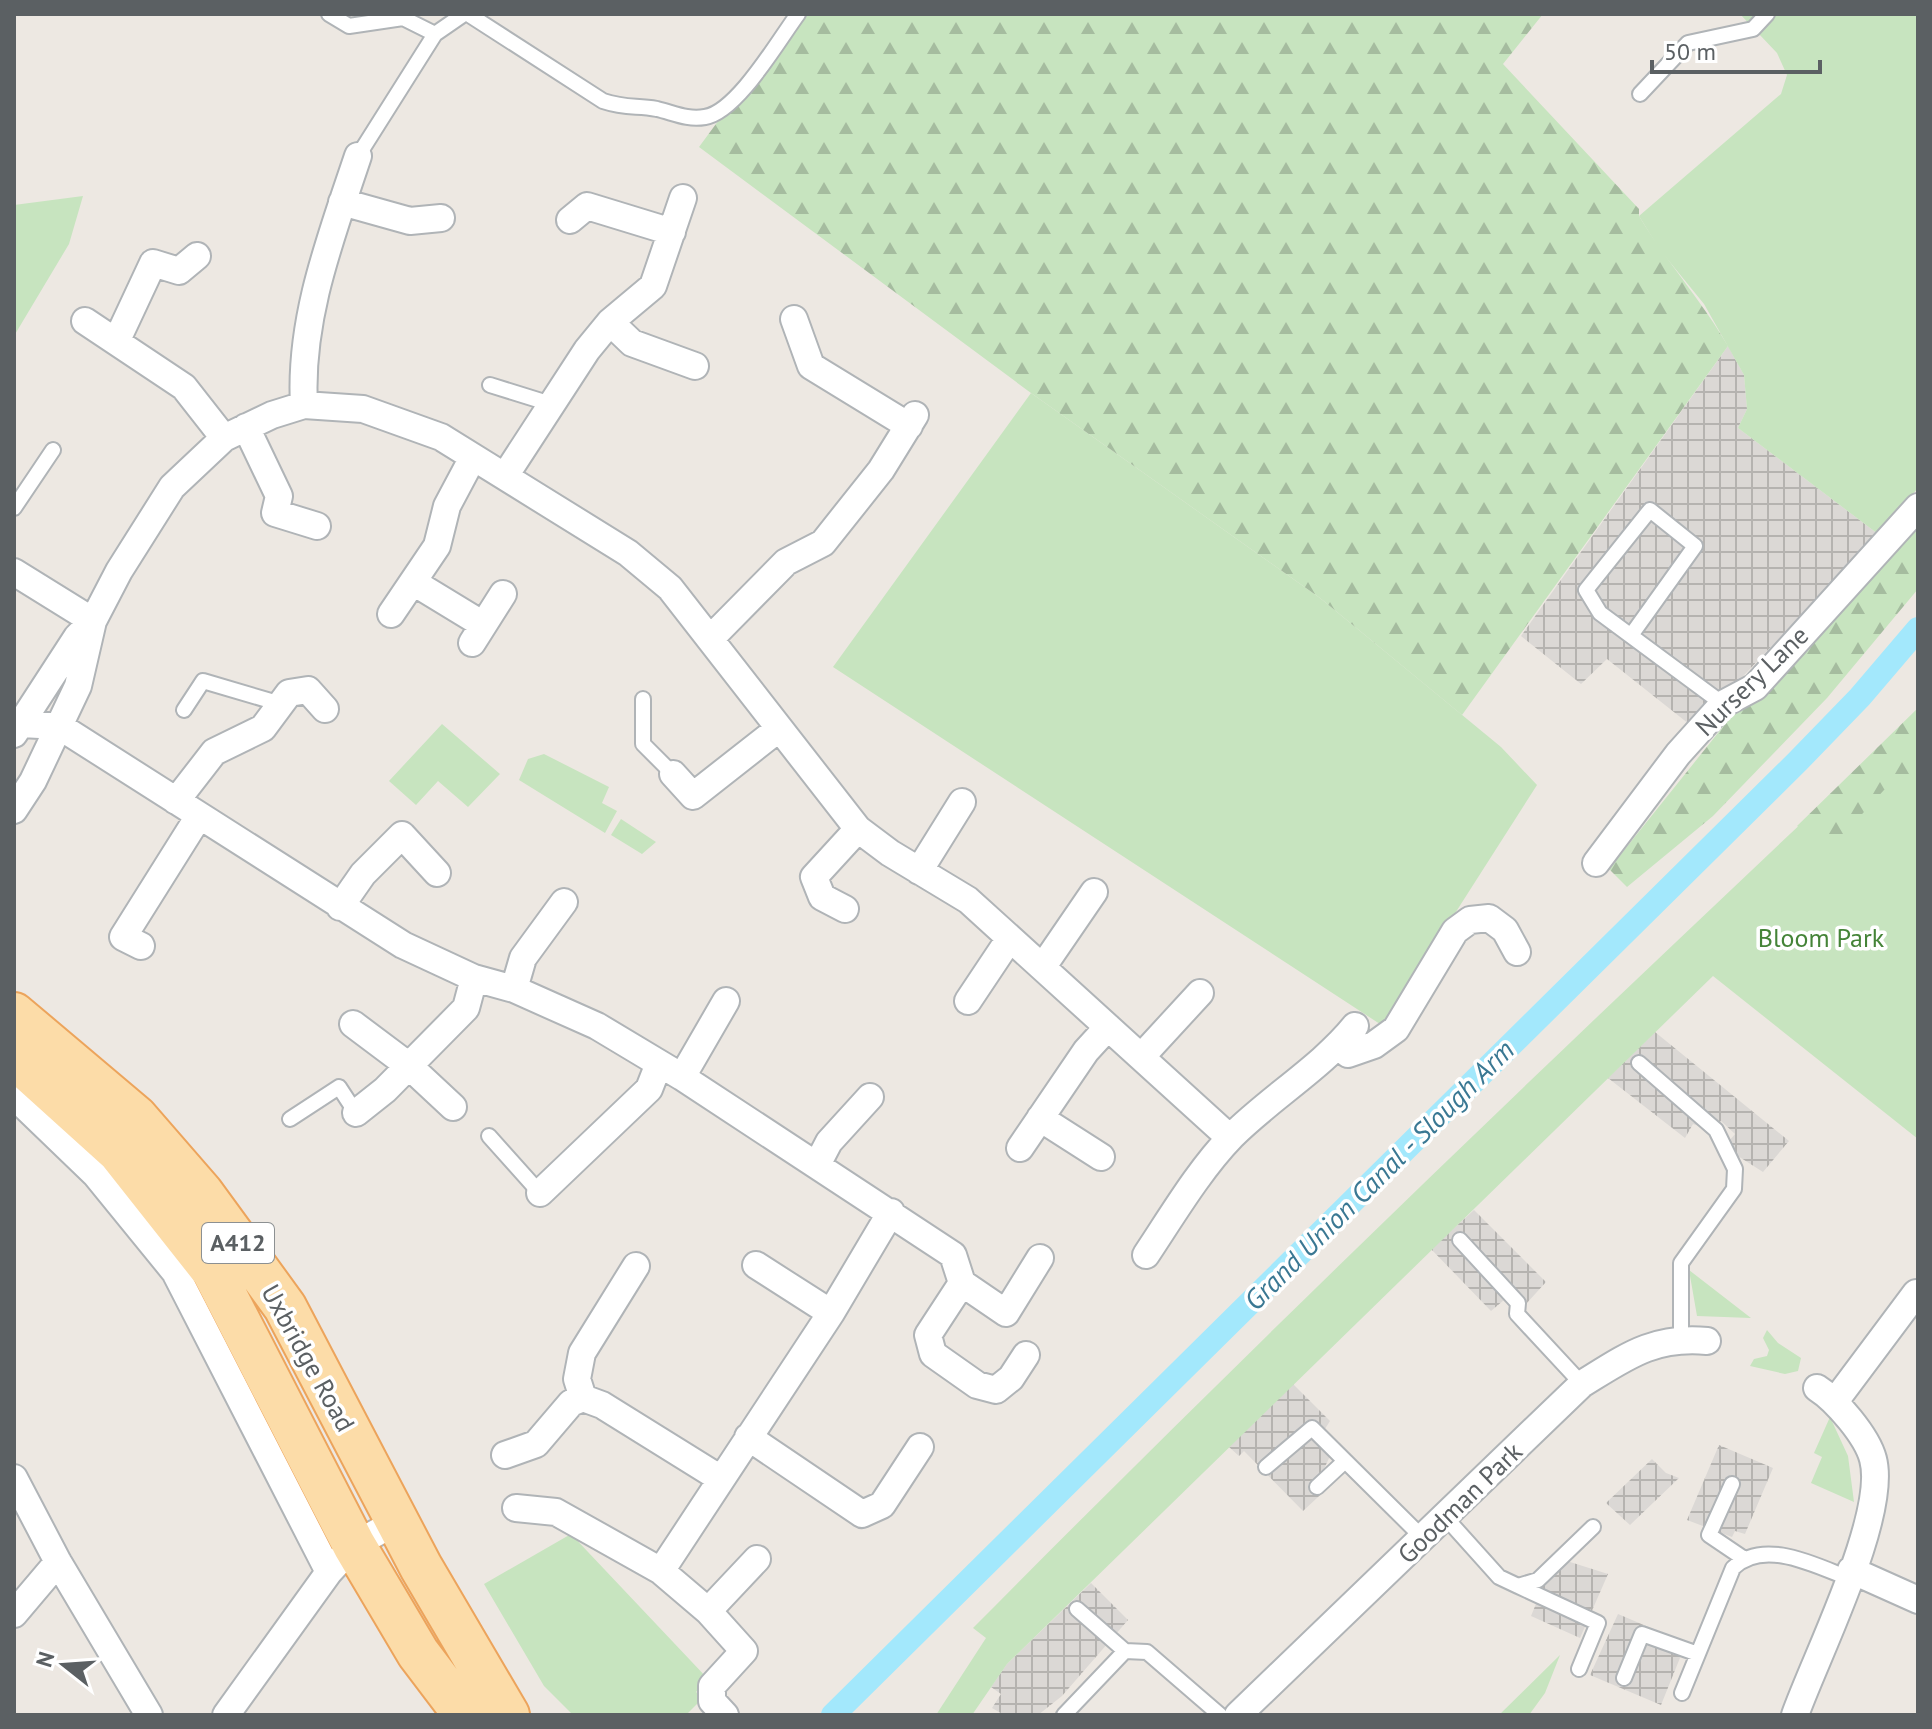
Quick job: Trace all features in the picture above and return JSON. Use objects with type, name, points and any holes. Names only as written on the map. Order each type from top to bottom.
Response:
[{"type":"main road","name":"Uxbridge Road","points":[[14,1014],[136,1117],[202,1193],[285,1307],[396,1522],[508,1715]]},
{"type":"main road","name":"Uxbridge Road","points":[[14,1057],[119,1152],[213,1271],[342,1558],[465,1715]]},
{"type":"street","points":[[304,405],[301,363],[307,321],[358,156]]},
{"type":"street","points":[[505,476],[551,404],[610,322],[653,286],[683,198]]},
{"type":"street","points":[[342,202],[410,221],[441,218]]},
{"type":"street","points":[[570,220],[587,206],[672,232]]},
{"type":"street","points":[[117,340],[153,263],[179,271],[197,256]]},
{"type":"street","points":[[711,638],[786,562],[823,543],[881,470],[912,420],[811,366],[794,319]]},
{"type":"street","points":[[85,321],[184,387],[235,432],[279,496],[275,513],[317,526]]},
{"type":"street","points":[[610,322],[632,343],[695,366]]},
{"type":"street","points":[[14,810],[33,781],[78,686],[93,621],[119,571],[172,487],[235,432],[304,405],[363,409],[441,437],[628,553],[670,588],[711,638],[777,730],[858,829],[968,900],[1044,965],[1230,1138]]},
{"type":"street","points":[[391,614],[437,546],[447,506],[472,459]]},
{"type":"street","name":"Nursery Lane","points":[[1596,863],[1678,754],[1723,704],[1755,687],[1918,507]]},
{"type":"street","points":[[14,572],[93,621]]},
{"type":"street","points":[[413,582],[477,633],[503,594]]},
{"type":"street","points":[[17,729],[77,637],[93,621]]},
{"type":"street","points":[[176,801],[214,752],[263,728],[289,693],[308,690],[325,709]]},
{"type":"street","points":[[17,729],[59,726],[403,945],[474,978],[514,989],[597,1026],[818,1163],[953,1255],[962,1283],[1006,1313],[1040,1258]]},
{"type":"street","points":[[673,774],[693,796],[777,730]]},
{"type":"street","points":[[919,871],[962,802]]},
{"type":"street","points":[[141,946],[123,937],[199,816]]},
{"type":"street","points":[[845,909],[822,897],[814,877],[858,829]]},
{"type":"street","points":[[340,907],[363,874],[402,835],[437,873]]},
{"type":"street","points":[[1044,965],[1094,892]]},
{"type":"street","points":[[514,989],[523,958],[564,902]]},
{"type":"street","points":[[1146,1255],[1230,1138],[1289,1084],[1350,1048],[1374,1045],[1396,1029],[1455,931],[1470,920],[1489,918],[1505,930],[1517,952]]},
{"type":"street","points":[[968,1001],[1010,938]]},
{"type":"street","points":[[356,1113],[409,1066],[466,1008],[474,978]]},
{"type":"street","points":[[1142,1056],[1200,993]]},
{"type":"street","points":[[682,1077],[726,1001]]},
{"type":"street","points":[[353,1024],[409,1066],[453,1107]]},
{"type":"street","points":[[1020,1148],[1086,1051],[1108,1027]]},
{"type":"street","points":[[540,1193],[649,1089],[658,1066]]},
{"type":"street","name":"Uxbridge Road","points":[[14,1096],[96,1175],[175,1272],[342,1558]]},
{"type":"street","points":[[818,1163],[829,1142],[870,1097]]},
{"type":"street","points":[[1040,1118],[1101,1157]]},
{"type":"street","points":[[661,1571],[831,1313],[891,1212]]},
{"type":"street","points":[[756,1265],[831,1313]]},
{"type":"street","points":[[583,1398],[577,1379],[582,1353],[636,1266]]},
{"type":"street","points":[[962,1283],[928,1335],[933,1354],[977,1385],[996,1390],[1011,1378],[1026,1355]]},
{"type":"street","points":[[1795,1715],[1875,1504],[1873,1458],[1827,1394],[1911,1308]]},
{"type":"street","name":"Goodman Park","points":[[1236,1714],[1424,1539],[1582,1384],[1640,1348],[1681,1339],[1707,1341]]},
{"type":"street","points":[[505,1455],[536,1444],[571,1403],[583,1398],[602,1405],[721,1479]]},
{"type":"street","points":[[748,1437],[862,1514],[882,1505],[920,1447]]},
{"type":"street","points":[[14,1478],[58,1562],[149,1715]]},
{"type":"street","points":[[516,1508],[556,1512],[661,1571],[708,1611],[744,1651],[712,1686],[712,1701],[725,1715]]},
{"type":"street","points":[[226,1715],[342,1558],[396,1522]]},
{"type":"street","points":[[708,1611],[757,1559]]},
{"type":"street","points":[[14,1614],[58,1562]]},
{"type":"street","points":[[1850,1574],[1918,1600]]},
{"type":"lane","points":[[329,14],[349,26],[403,18],[435,34]]},
{"type":"lane","points":[[358,156],[435,34],[466,14],[603,101],[626,109],[655,109],[686,118],[707,117],[726,110],[798,14]]},
{"type":"lane","points":[[1640,94],[1688,43],[1753,29],[1767,14]]},
{"type":"lane","points":[[490,385],[551,404]]},
{"type":"lane","points":[[14,508],[53,450]]},
{"type":"lane","points":[[1632,634],[1695,546],[1650,510],[1586,590],[1600,613],[1723,704]]},
{"type":"lane","points":[[184,710],[203,681],[281,704]]},
{"type":"lane","points":[[643,699],[643,744],[673,774]]},
{"type":"lane","points":[[1639,1063],[1716,1130],[1735,1169],[1734,1189],[1681,1263],[1681,1339]]},
{"type":"lane","points":[[290,1119],[339,1087],[356,1113]]},
{"type":"lane","points":[[489,1136],[540,1193]]},
{"type":"lane","points":[[1460,1240],[1518,1303],[1517,1314],[1582,1384]]},
{"type":"lane","points":[[1266,1467],[1312,1428],[1424,1539]]},
{"type":"lane","points":[[1317,1487],[1345,1461]]},
{"type":"lane","points":[[1732,1484],[1709,1535],[1743,1558]]},
{"type":"lane","points":[[1446,1518],[1499,1577],[1598,1623],[1579,1669]]},
{"type":"lane","points":[[1518,1586],[1538,1580],[1593,1527]]},
{"type":"lane","points":[[1682,1693],[1733,1568],[1743,1558],[1756,1555],[1802,1560],[1850,1574]]},
{"type":"lane","points":[[1077,1609],[1125,1651],[1147,1652],[1236,1714]]},
{"type":"lane","points":[[1624,1678],[1642,1634],[1698,1654]]},
{"type":"lane","points":[[1064,1715],[1125,1651]]},
{"type":"shaded area","points":[[1728,346],[1744,375],[1747,409],[1738,428],[1878,534],[1694,728],[1607,659],[1581,684],[1521,636]]},
{"type":"shaded area","points":[[1655,1032],[1789,1141],[1763,1172],[1730,1151],[1729,1141],[1735,1134],[1721,1121],[1708,1129],[1693,1124],[1685,1138],[1608,1078]]},
{"type":"shaded area","points":[[1474,1210],[1546,1282],[1526,1304],[1513,1307],[1504,1300],[1491,1311],[1431,1249]]},
{"type":"shaded area","points":[[1293,1384],[1330,1421],[1318,1440],[1330,1456],[1323,1471],[1331,1485],[1303,1511],[1244,1451],[1239,1456],[1229,1447]]},
{"type":"shaded area","points":[[1719,1445],[1773,1468],[1745,1534],[1735,1531],[1732,1537],[1687,1520]]},
{"type":"shaded area","points":[[1652,1459],[1666,1473],[1679,1478],[1630,1525],[1606,1503]]},
{"type":"shaded area","points":[[1567,1561],[1608,1574],[1580,1638],[1531,1616],[1547,1577]]},
{"type":"shaded area","points":[[1091,1583],[1128,1620],[1062,1696],[1038,1715],[1004,1715],[992,1708],[1001,1694],[991,1687],[1007,1664]]},
{"type":"shaded area","points":[[1618,1614],[1686,1643],[1661,1705],[1590,1675]]},
{"type":"green space","points":[[797,14],[1543,14],[1503,64],[1639,209],[1639,216],[1649,233],[1728,346],[1462,715],[1320,598],[1031,393],[699,147]]},
{"type":"green space","points":[[1740,14],[1918,14],[1918,488],[1878,534],[1738,428],[1747,409],[1744,375],[1704,304],[1660,250],[1639,216],[1781,94],[1787,75],[1777,53]]},
{"type":"green space","points":[[83,196],[69,244],[14,336],[14,205]]},
{"type":"green space","points":[[1031,393],[1320,598],[1501,747],[1537,785],[1383,1026],[833,667]]},
{"type":"green space","points":[[1918,501],[1918,589],[1827,698],[1713,816],[1627,887],[1609,869],[1730,718]]},
{"type":"green space","name":"Bloom Park","points":[[1918,708],[1918,1139],[1713,976],[1007,1664],[972,1715],[936,1715],[986,1638],[973,1628],[1314,1290],[1892,738]]},
{"type":"green space","points":[[1918,708],[1918,775],[1884,790],[1833,846],[1797,826]]},
{"type":"green space","points":[[442,724],[500,774],[468,807],[438,781],[416,805],[389,781]]},
{"type":"green space","points":[[544,754],[609,787],[602,803],[617,811],[605,833],[519,780],[528,759]]},
{"type":"green space","points":[[621,819],[656,842],[642,854],[611,835]]},
{"type":"green space","points":[[1689,1270],[1751,1318],[1697,1316]]},
{"type":"green space","points":[[1767,1330],[1778,1343],[1801,1358],[1798,1371],[1785,1374],[1750,1366],[1754,1359],[1767,1356],[1769,1350],[1763,1338]]},
{"type":"green space","points":[[1830,1417],[1848,1456],[1854,1502],[1811,1483],[1822,1457],[1814,1453]]},
{"type":"green space","points":[[571,1534],[708,1679],[696,1692],[703,1698],[686,1715],[573,1715],[544,1686],[484,1584]]},
{"type":"green space","points":[[1560,1655],[1545,1693],[1529,1715],[1499,1715]]},
{"type":"waterway","name":"Grand Union Canal - Slough Arm","points":[[833,1715],[1798,761],[1860,697],[1918,629]]}]
